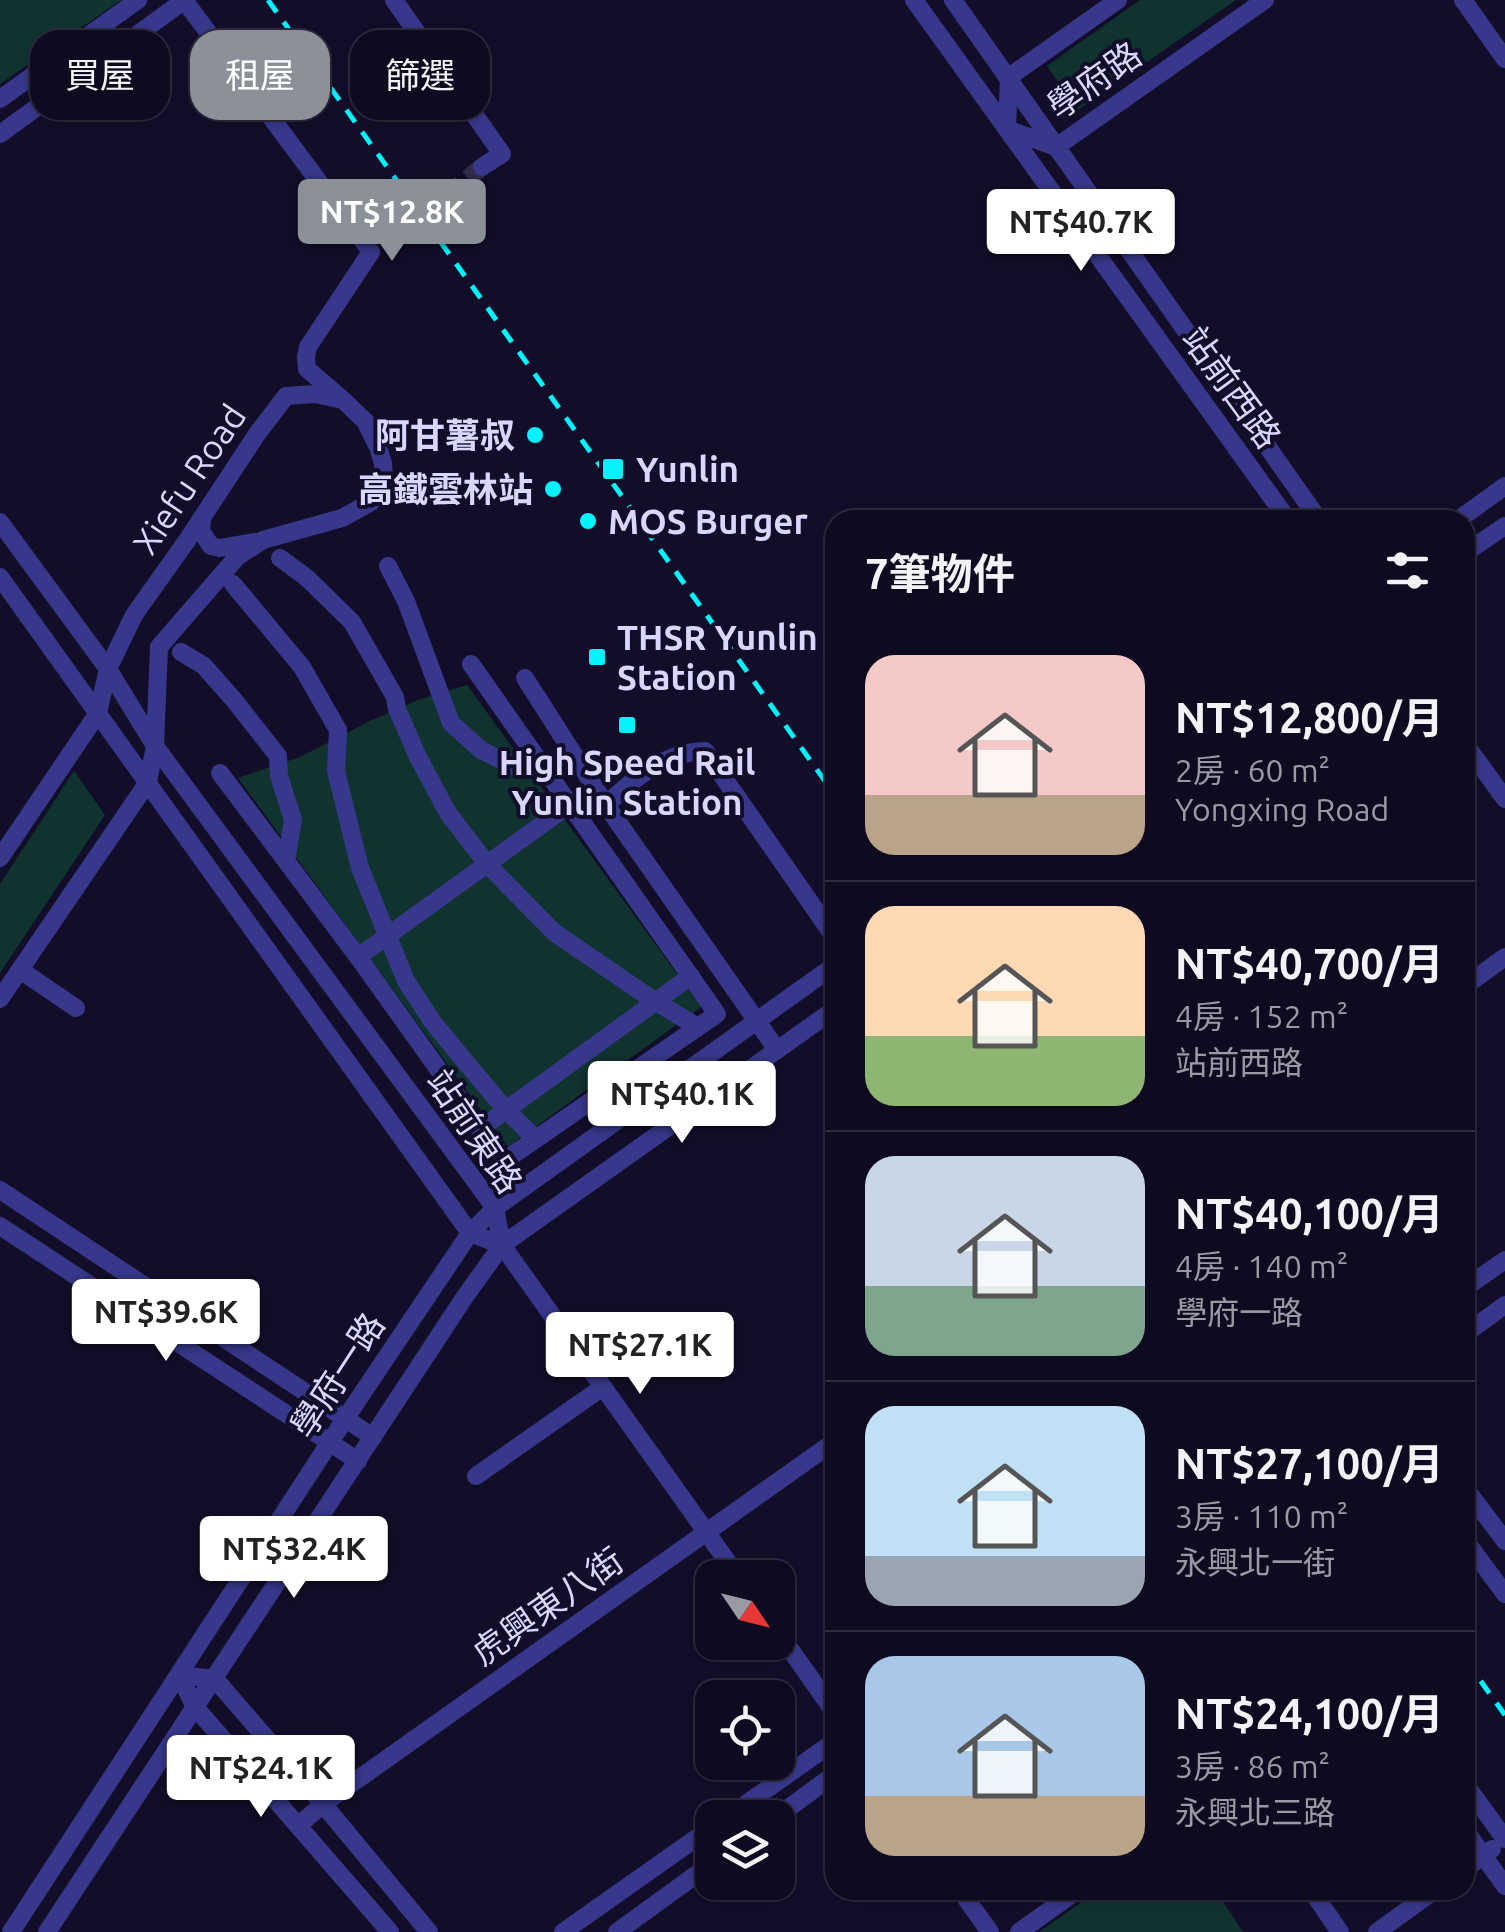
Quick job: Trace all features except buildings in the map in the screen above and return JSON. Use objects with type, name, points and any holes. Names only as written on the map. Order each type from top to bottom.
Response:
[{"type":"street","points":[[0,100],[138,0]]},
{"type":"street","points":[[0,134],[162,6],[184,0],[298,155],[378,249],[308,347],[306,357],[307,369],[365,421],[383,463],[384,480],[371,502],[342,518],[220,548],[211,546],[201,531],[202,518]]},
{"type":"street","points":[[394,0],[502,154],[482,167]]},
{"type":"street","name":"站前西路","points":[[914,0],[1281,510]]},
{"type":"street","name":"站前西路","points":[[953,0],[1312,510]]},
{"type":"street","name":"學府路","points":[[1118,0],[1009,77],[1007,129],[1056,147],[1265,0]]},
{"type":"street","points":[[1463,0],[1505,59]]},
{"type":"street","name":"Xiefu Road","points":[[0,858],[98,712],[108,669],[134,615],[257,434],[286,396],[314,394],[344,400]]},
{"type":"street","points":[[1472,510],[1505,486]]},
{"type":"street","name":"站前東路","points":[[0,522],[108,669],[155,746],[495,1208],[502,1245]]},
{"type":"street","points":[[1475,547],[1505,526]]},
{"type":"street","points":[[0,999],[148,782],[155,746],[160,647],[237,557],[263,540]]},
{"type":"street","points":[[280,558],[352,622],[395,696],[418,758],[448,814],[487,864],[555,934],[698,1028]]},
{"type":"street","points":[[388,566],[406,601],[451,723],[480,750],[517,768],[544,770]]},
{"type":"street","name":"站前東路","points":[[0,577],[470,1232],[502,1245]]},
{"type":"street","points":[[234,584],[302,666],[338,730],[336,772],[360,868],[406,981],[432,1021],[506,1110],[536,1139]]},
{"type":"street","points":[[181,652],[204,666],[278,756],[293,820],[286,861]]},
{"type":"street","points":[[220,773],[504,1161],[718,1014],[471,664]]},
{"type":"street","points":[[525,678],[606,805],[777,1050]]},
{"type":"street","points":[[606,805],[631,780],[659,763],[687,751],[705,751],[825,924]]},
{"type":"street","points":[[1475,758],[1505,799]]},
{"type":"street","points":[[358,957],[569,805]]},
{"type":"street","points":[[1475,979],[1505,957]]},
{"type":"street","points":[[20,970],[76,1008]]},
{"type":"street","name":"學府一路","points":[[11,1932],[470,1232],[495,1208],[825,972]]},
{"type":"street","points":[[480,1128],[691,976]]},
{"type":"street","name":"學府一路","points":[[48,1932],[502,1245],[825,1016]]},
{"type":"street","points":[[0,1190],[374,1437]]},
{"type":"street","points":[[0,1226],[358,1462]]},
{"type":"street","points":[[502,1245],[726,1560]]},
{"type":"street","points":[[1475,1281],[1505,1260]]},
{"type":"street","points":[[1475,1327],[1505,1305]]},
{"type":"street","points":[[476,1476],[603,1387]]},
{"type":"street","name":"虎興東八街","points":[[298,1826],[323,1804],[825,1447]]},
{"type":"street","points":[[1475,1501],[1505,1541]]},
{"type":"street","points":[[1475,1553],[1504,1589]]},
{"type":"street","points":[[795,1656],[825,1699]]},
{"type":"street","points":[[179,1675],[215,1679],[428,1932]]},
{"type":"street","points":[[179,1675],[195,1708],[390,1932]]},
{"type":"street","points":[[751,1800],[825,1747]]},
{"type":"street","points":[[795,1803],[825,1781]]},
{"type":"street","points":[[1475,1798],[1505,1840],[1475,1862]]},
{"type":"street","points":[[564,1932],[695,1839]]},
{"type":"street","points":[[1475,1844],[1505,1886]]},
{"type":"street","points":[[617,1932],[695,1875]]},
{"type":"street","points":[[967,1900],[990,1932]]},
{"type":"street","points":[[1019,1932],[1064,1900]]},
{"type":"street","points":[[1318,1900],[1340,1932]]},
{"type":"street","points":[[1377,1932],[1422,1900]]},
{"type":"green space","points":[[0,0],[121,0],[78,30],[30,30],[30,63],[0,84]]},
{"type":"green space","points":[[1140,0],[1236,0],[1078,110],[1047,66]]},
{"type":"green space","points":[[467,685],[701,1007],[508,1147],[238,778],[300,757],[418,700]]},
{"type":"green space","points":[[74,771],[105,815],[0,973],[0,884]]},
{"type":"green space","points":[[1085,1900],[1222,1900],[1243,1932],[1039,1932]]},
{"type":"tunnel","points":[[384,246],[482,167]]},
{"type":"railway","points":[[268,0],[825,781]]},
{"type":"railway","points":[[1475,1673],[1505,1715]]},
{"type":"place","name":"阿甘薯叔","points":[[535,435]]},
{"type":"place","name":"Yunlin","points":[[613,469]]},
{"type":"place","name":"高鐵雲林站","points":[[553,489]]},
{"type":"place","name":"MOS Burger","points":[[588,521]]},
{"type":"place","name":"THSR Yunlin Station","points":[[597,657]]},
{"type":"place","name":"High Speed Rail Yunlin Station","points":[[627,725]]}]
